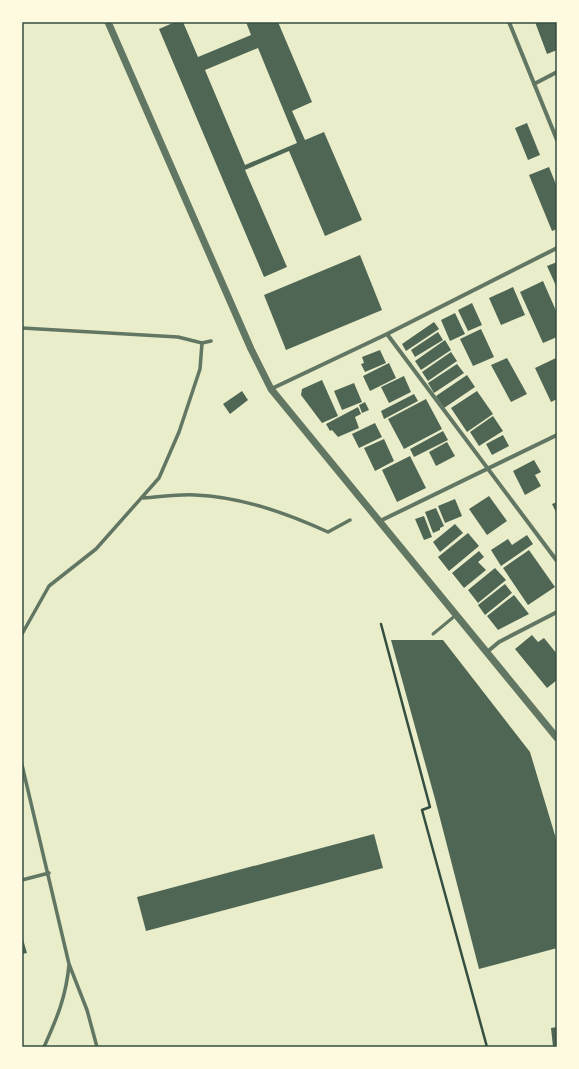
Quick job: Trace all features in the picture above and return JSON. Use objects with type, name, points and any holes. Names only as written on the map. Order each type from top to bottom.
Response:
[{"type":"street","points":[[108,22],[251,349],[271,389],[557,738]]},
{"type":"street","points":[[509,22],[557,140]]},
{"type":"street","points":[[534,84],[557,72]]},
{"type":"street","points":[[271,389],[387,334],[557,248]]},
{"type":"street","points":[[22,328],[178,336],[202,343],[211,342]]},
{"type":"street","points":[[387,334],[557,561]]},
{"type":"street","points":[[22,634],[49,586],[96,549],[143,498],[159,478],[179,432],[200,369],[202,343]]},
{"type":"street","points":[[380,521],[489,469],[557,434]]},
{"type":"street","points":[[143,498],[194,495],[234,499],[302,520],[328,532],[350,520]]},
{"type":"street","points":[[487,652],[499,642],[557,612]]},
{"type":"street","points":[[22,765],[49,873],[69,964],[87,1010],[97,1047]]},
{"type":"street","points":[[22,880],[49,873]]},
{"type":"street","points":[[44,1047],[59,1014],[67,989],[69,964]]},
{"type":"lane","points":[[433,634],[456,615]]},
{"type":"path","points":[[381,624],[430,807],[422,810],[487,1047]]},
{"type":"building","points":[[175,22],[183,22],[198,57],[251,35],[246,22],[278,22],[312,102],[292,111],[305,140],[324,132],[362,220],[325,236],[289,151],[245,170],[287,267],[264,277],[159,29]],"holes":[[[258,48],[297,143],[245,165],[205,70]]]},
{"type":"building","points":[[535,22],[557,22],[557,50],[547,54]]},
{"type":"building","points":[[527,123],[540,155],[528,160],[515,128]]},
{"type":"building","points":[[549,167],[557,187],[557,229],[552,231],[529,175]]},
{"type":"building","points":[[360,255],[382,310],[286,350],[264,295]]},
{"type":"building","points":[[557,262],[557,288],[547,266]]},
{"type":"building","points":[[543,281],[557,313],[557,337],[543,343],[520,292]]},
{"type":"building","points":[[513,287],[525,315],[501,325],[489,298]]},
{"type":"building","points":[[472,303],[482,325],[468,331],[458,310]]},
{"type":"building","points":[[455,313],[465,334],[450,341],[441,320]]},
{"type":"building","points":[[434,322],[439,329],[406,351],[402,344]]},
{"type":"building","points":[[481,329],[494,357],[473,366],[460,339]]},
{"type":"building","points":[[438,332],[443,340],[415,357],[411,350]]},
{"type":"building","points":[[445,340],[451,350],[421,370],[415,361]]},
{"type":"building","points":[[380,350],[386,363],[365,372],[361,364],[364,363],[362,357]]},
{"type":"building","points":[[451,352],[457,361],[428,381],[422,372]]},
{"type":"building","points":[[507,358],[527,394],[511,402],[491,365]]},
{"type":"building","points":[[556,358],[557,399],[551,402],[535,368]]},
{"type":"building","points":[[389,363],[396,378],[370,391],[363,376]]},
{"type":"building","points":[[457,364],[464,373],[434,393],[428,383]]},
{"type":"building","points":[[467,375],[475,387],[444,408],[436,396]]},
{"type":"building","points":[[404,376],[411,392],[389,403],[381,387]]},
{"type":"building","points":[[322,380],[338,416],[322,423],[301,395],[302,389]]},
{"type":"building","points":[[354,383],[362,402],[342,410],[334,391]]},
{"type":"building","points":[[242,391],[248,400],[230,414],[223,404]]},
{"type":"building","points":[[477,391],[493,414],[467,432],[451,408]]},
{"type":"building","points":[[414,394],[418,401],[384,419],[381,411]]},
{"type":"building","points":[[426,399],[442,429],[404,449],[388,419]]},
{"type":"building","points":[[365,402],[369,410],[362,413],[359,405]]},
{"type":"building","points":[[358,407],[361,414],[355,417],[359,428],[338,437],[332,430],[330,431],[326,424]]},
{"type":"building","points":[[493,416],[503,431],[479,446],[470,432]]},
{"type":"building","points":[[375,423],[382,437],[359,448],[352,434]]},
{"type":"building","points":[[443,431],[448,440],[414,457],[410,449]]},
{"type":"building","points":[[503,435],[509,446],[492,455],[486,444]]},
{"type":"building","points":[[384,439],[394,461],[375,471],[364,448]]},
{"type":"building","points":[[447,442],[455,456],[436,466],[429,452]]},
{"type":"building","points":[[410,456],[426,488],[397,502],[382,470]]},
{"type":"building","points":[[534,460],[541,472],[535,475],[541,486],[525,495],[513,471]]},
{"type":"building","points":[[489,496],[507,521],[487,535],[469,509]]},
{"type":"building","points":[[455,499],[462,516],[445,523],[438,506]]},
{"type":"building","points":[[557,502],[557,514],[552,504]]},
{"type":"building","points":[[436,508],[444,526],[440,528],[440,530],[433,533],[425,512]]},
{"type":"building","points":[[424,516],[432,537],[424,540],[415,519]]},
{"type":"building","points":[[455,524],[463,533],[440,552],[433,542]]},
{"type":"building","points":[[468,533],[479,546],[449,571],[438,557]]},
{"type":"building","points":[[527,535],[533,544],[501,566],[491,550],[508,539],[512,545]]},
{"type":"building","points":[[529,550],[555,587],[528,605],[503,568]]},
{"type":"building","points":[[479,551],[484,557],[478,562],[486,570],[464,588],[452,573]]},
{"type":"building","points":[[495,568],[506,580],[478,603],[468,590]]},
{"type":"building","points":[[505,584],[512,593],[485,615],[478,605]]},
{"type":"building","points":[[514,595],[529,614],[498,630],[487,616]]},
{"type":"building","points":[[532,635],[538,642],[544,638],[557,654],[557,680],[547,688],[515,649]]},
{"type":"building","points":[[391,640],[443,640],[530,752],[557,842],[557,948],[479,969],[435,799]]},
{"type":"building","points":[[374,834],[383,868],[146,931],[137,897]]},
{"type":"building","points":[[22,936],[27,953],[22,954]]},
{"type":"building","points":[[557,1027],[557,1047],[553,1047],[551,1028]]}]
